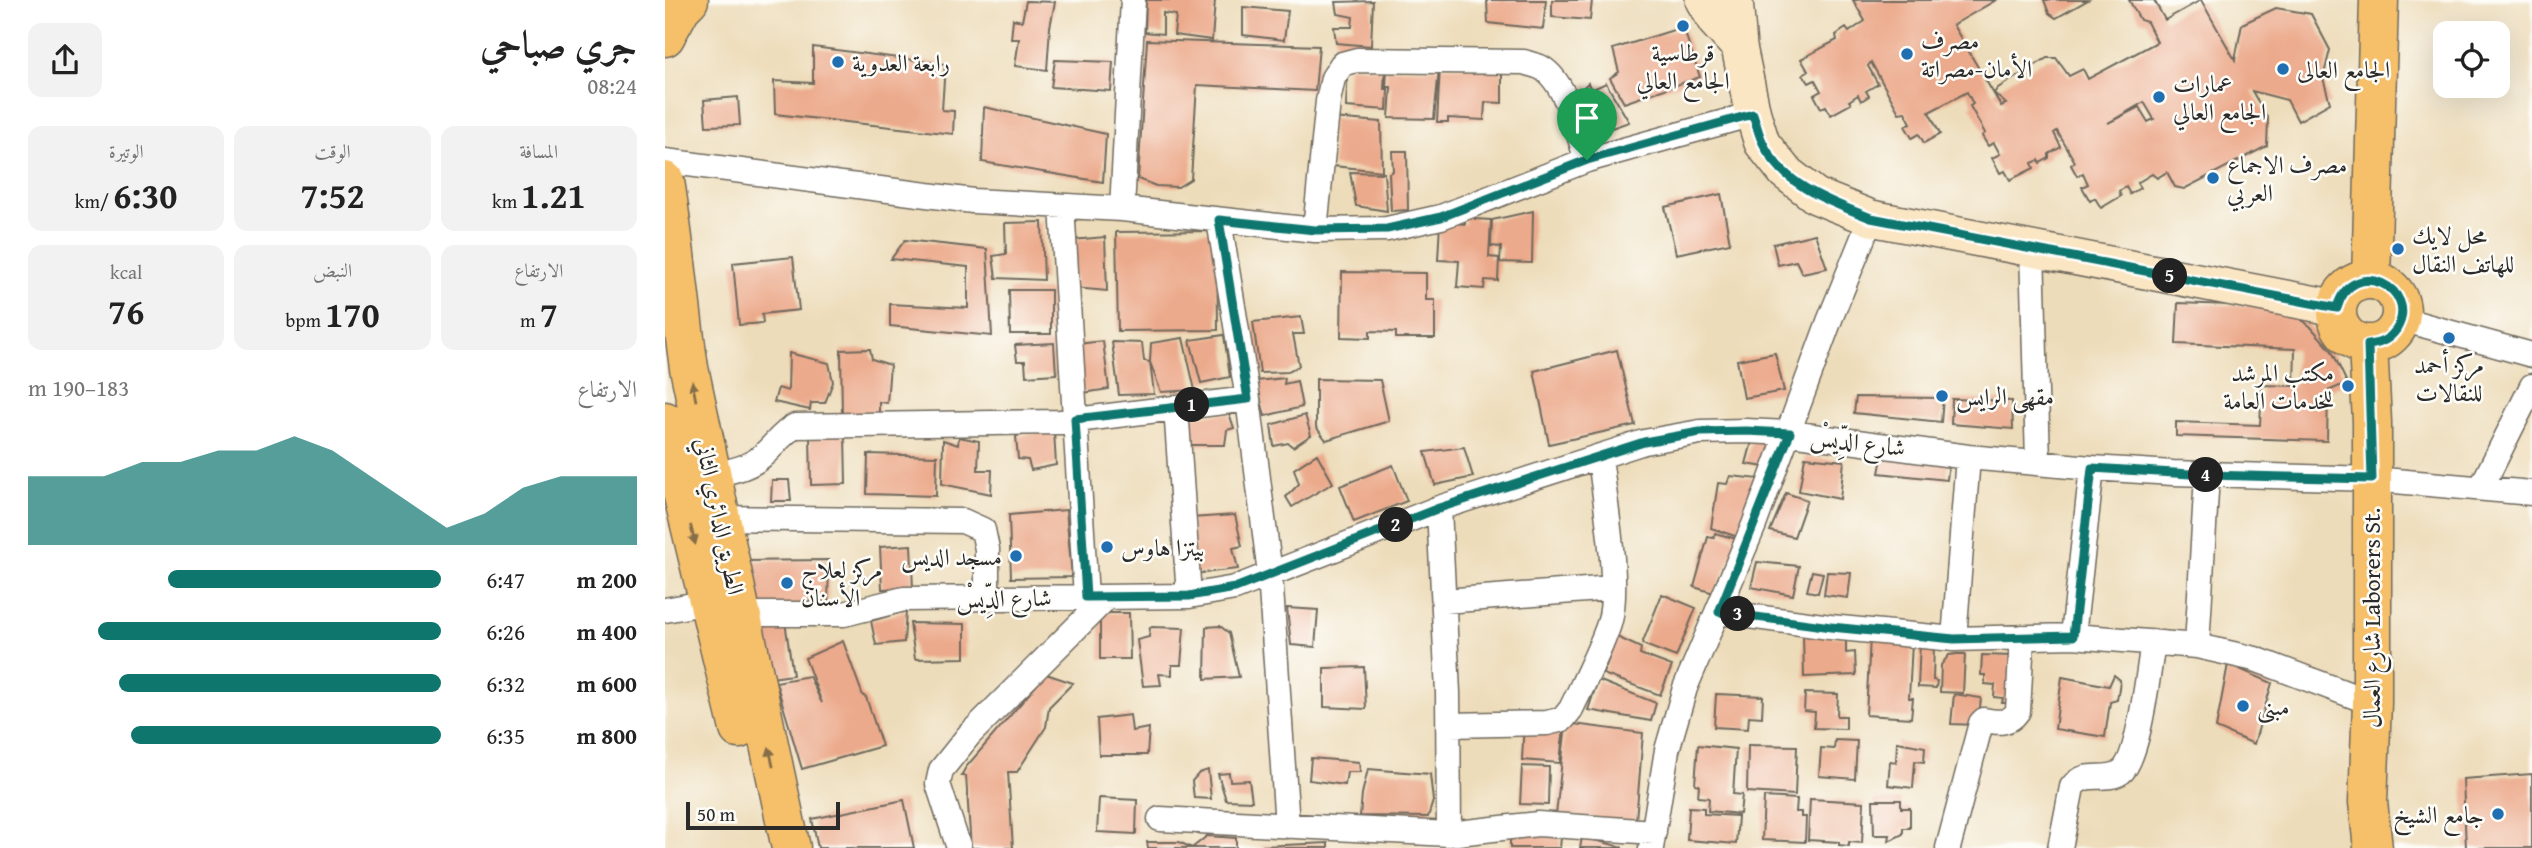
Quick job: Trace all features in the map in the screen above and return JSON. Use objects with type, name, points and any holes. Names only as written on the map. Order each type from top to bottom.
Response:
[{"type":"main road","points":[[665,37],[681,8],[689,0]]},
{"type":"main road","points":[[2371,280],[2379,0]]},
{"type":"main road","name":"الطريق الدائري الثاني","points":[[665,181],[689,368],[720,519],[725,608],[767,848]]},
{"type":"main road","points":[[2363,280],[2371,280],[2380,282],[2395,293],[2401,319],[2398,327],[2386,340],[2368,345],[2360,344],[2347,336],[2338,323],[2337,308],[2343,293],[2349,287],[2363,280]]},
{"type":"main road","name":"شارع العمال Laborers St.","points":[[2368,345],[2372,479],[2372,703],[2368,802],[2373,848]]},
{"type":"main road","name":"الطريق الدائري الثاني","points":[[665,421],[725,608],[791,848]]},
{"type":"street","points":[[1122,209],[1133,0]]},
{"type":"street","points":[[1703,0],[1716,22],[1739,47]]},
{"type":"street","points":[[1735,0],[1739,47],[1762,143],[1785,172],[1816,195],[1871,218],[2337,308]]},
{"type":"street","points":[[1315,230],[1328,101],[1333,78],[1342,64],[1357,60],[1524,62],[1542,68],[1555,80],[1563,94],[1587,160]]},
{"type":"street","points":[[665,161],[972,201],[1122,209],[1315,230],[1387,229],[1441,217],[1587,160],[1753,114]]},
{"type":"street","points":[[959,848],[938,784],[941,770],[969,734],[1096,597],[1075,419],[1062,206]]},
{"type":"street","points":[[1160,818],[1449,834],[1538,824],[1653,840],[1667,750],[1685,688],[1719,612],[1790,433],[1871,218]]},
{"type":"street","points":[[1219,220],[1248,399],[1270,574],[1287,826]]},
{"type":"street","points":[[2032,249],[2038,462]]},
{"type":"street","points":[[2401,319],[2532,355]]},
{"type":"street","points":[[2481,488],[2532,386]]},
{"type":"street","points":[[710,475],[747,466],[762,457],[777,439],[795,426],[922,426],[1075,419],[1248,399]]},
{"type":"street","points":[[1175,407],[1189,596]]},
{"type":"street","name":"شارع الدِّيسْ","points":[[666,606],[844,614],[904,599],[1189,596],[1235,588],[1439,508],[1600,456],[1644,442],[1700,432],[1790,433],[1968,457],[2092,468],[2207,475],[2372,479],[2532,494]]},
{"type":"street","points":[[1449,725],[1547,723],[1563,719],[1575,701],[1609,623],[1613,603],[1600,456]]},
{"type":"street","points":[[1954,639],[1968,457]]},
{"type":"street","points":[[2073,636],[2092,468]]},
{"type":"street","points":[[2197,646],[2207,475]]},
{"type":"street","points":[[1439,508],[1449,725],[1449,834]]},
{"type":"street","points":[[720,519],[963,521],[982,530],[987,549],[987,599]]},
{"type":"street","points":[[1444,601],[1612,588]]},
{"type":"street","points":[[1719,612],[1831,627],[1954,639],[2073,636],[2197,646],[2255,659],[2372,703]]},
{"type":"street","points":[[1948,848],[1981,723],[1984,720],[2002,723],[2013,718],[2018,710],[2022,637]]},
{"type":"street","points":[[2060,848],[2072,787],[2077,780],[2089,776],[2119,774],[2128,765],[2140,720],[2153,642]]},
{"type":"building","points":[[1146,0],[1215,0],[1212,40],[1174,35],[1176,15],[1163,13],[1163,34],[1145,32]]},
{"type":"building","points":[[1487,0],[1546,0],[1543,29],[1488,23]]},
{"type":"building","points":[[1552,0],[1592,0],[1590,20],[1552,17]]},
{"type":"building","points":[[1853,0],[1996,0],[1953,25],[2001,106],[2006,104],[1994,93],[1998,88],[2047,58],[2056,58],[2069,76],[2083,69],[2088,79],[2157,42],[2147,22],[2140,20],[2129,0],[2154,0],[2165,20],[2201,0],[2235,60],[2242,24],[2276,8],[2311,14],[2330,50],[2323,78],[2330,103],[2298,121],[2287,100],[2252,91],[2268,119],[2267,146],[2184,189],[2175,187],[2167,172],[2157,178],[2152,174],[2137,183],[2140,188],[2130,194],[2126,187],[2119,191],[2121,196],[2101,208],[2095,198],[2090,201],[2082,187],[2088,184],[2083,173],[2077,176],[2071,165],[2075,162],[2057,131],[2054,133],[2061,147],[2049,154],[2049,158],[2040,163],[2039,160],[2032,163],[2034,168],[2010,180],[2005,171],[2000,173],[1992,158],[2000,154],[1994,143],[1988,146],[1982,136],[1985,133],[1970,106],[1973,104],[1967,92],[1929,112],[1940,134],[1924,143],[1919,134],[1912,138],[1905,126],[1911,123],[1905,112],[1899,113],[1871,62],[1868,66],[1878,84],[1866,91],[1869,96],[1861,101],[1858,95],[1849,101],[1851,104],[1831,115],[1826,106],[1821,108],[1814,95],[1821,91],[1815,80],[1809,83],[1803,74],[1808,71],[1801,59],[1837,40],[1836,35],[1846,28],[1849,32],[1865,21]],"holes":[[[2144,102],[2154,119],[2148,122],[2139,107],[2108,123]]]},
{"type":"building","points":[[2044,0],[2088,0],[2056,18],[2049,13]]},
{"type":"building","points":[[1026,1],[1055,2],[1047,70],[1015,66],[1019,39],[1011,39],[1013,19],[1022,21]]},
{"type":"building","points":[[1373,1],[1371,46],[1336,43],[1334,27],[1352,27],[1353,17],[1338,14],[1336,2]]},
{"type":"building","points":[[1243,7],[1288,11],[1284,40],[1243,35]]},
{"type":"building","points":[[1683,27],[1700,77],[1624,103],[1610,78],[1619,72],[1613,49]]},
{"type":"building","points":[[1147,40],[1319,46],[1315,91],[1197,85],[1191,179],[1178,187],[1156,186],[1138,179]]},
{"type":"building","name":"رابعة العدوية","points":[[813,47],[945,64],[942,110],[954,111],[953,134],[775,114],[774,81],[813,83]]},
{"type":"building","points":[[1055,60],[1113,62],[1111,91],[1051,87]]},
{"type":"building","points":[[1348,66],[1385,69],[1387,110],[1346,107]]},
{"type":"building","points":[[1502,66],[1502,103],[1485,102],[1484,120],[1448,118],[1448,122],[1437,122],[1440,67]]},
{"type":"building","points":[[1439,68],[1434,119],[1389,118],[1391,87],[1386,87],[1387,69]]},
{"type":"building","points":[[1588,83],[1591,90],[1606,83],[1629,122],[1594,134],[1575,95]]},
{"type":"building","points":[[738,97],[740,125],[706,126],[704,100]]},
{"type":"building","points":[[984,107],[1106,134],[1103,182],[982,162]]},
{"type":"building","points":[[1332,118],[1381,122],[1382,171],[1333,166]]},
{"type":"building","points":[[1392,151],[1407,151],[1408,210],[1391,211],[1389,173],[1393,171]]},
{"type":"building","points":[[1350,172],[1384,173],[1387,211],[1356,206]]},
{"type":"building","points":[[1721,194],[1730,243],[1676,254],[1665,207]]},
{"type":"building","points":[[1533,211],[1532,263],[1500,262],[1501,247],[1491,246],[1492,220]]},
{"type":"building","points":[[1465,216],[1491,220],[1489,257],[1499,258],[1498,281],[1485,280],[1484,289],[1457,287],[1459,261],[1438,260],[1440,222],[1465,224]]},
{"type":"building","points":[[1042,222],[1044,280],[996,278],[993,256],[1006,254],[1005,223]]},
{"type":"building","points":[[1217,231],[1218,330],[1118,331],[1116,232]]},
{"type":"building","points":[[1815,234],[1827,268],[1802,273],[1796,261],[1778,265],[1773,244]]},
{"type":"building","points":[[1105,237],[1107,291],[1075,288],[1072,240]]},
{"type":"building","points":[[905,240],[987,249],[992,336],[890,326],[890,304],[968,308],[968,267],[891,259]]},
{"type":"building","points":[[793,257],[799,310],[762,314],[763,323],[739,325],[733,263]]},
{"type":"building","points":[[1342,272],[1426,273],[1426,300],[1435,300],[1435,338],[1396,338],[1396,332],[1370,331],[1370,338],[1341,337]]},
{"type":"building","points":[[1009,290],[1051,290],[1051,334],[1010,334]]},
{"type":"building","points":[[2178,303],[2283,307],[2310,326],[2332,351],[2347,383],[2328,391],[2327,441],[2176,436],[2176,422],[2260,425],[2262,385],[2294,386],[2295,349],[2176,344]]},
{"type":"building","points":[[1301,317],[1304,334],[1293,334],[1299,366],[1288,372],[1260,373],[1253,322]]},
{"type":"building","points":[[1224,335],[1230,377],[1201,383],[1190,340]]},
{"type":"building","points":[[1183,338],[1195,390],[1161,392],[1150,362],[1151,343]]},
{"type":"building","points":[[1103,341],[1109,389],[1083,393],[1078,344]]},
{"type":"building","points":[[1112,342],[1142,343],[1144,361],[1150,362],[1154,394],[1119,395]]},
{"type":"building","points":[[1054,343],[1056,374],[1026,376],[1025,361],[1017,361],[1015,345]]},
{"type":"building","points":[[870,349],[872,359],[890,365],[887,403],[879,402],[879,416],[842,415],[841,350]]},
{"type":"building","points":[[1617,350],[1635,425],[1549,444],[1534,371]]},
{"type":"building","points":[[789,353],[829,363],[833,382],[825,403],[811,403],[810,410],[774,402],[778,388],[788,391]]},
{"type":"building","points":[[1775,353],[1784,391],[1744,398],[1737,360]]},
{"type":"building","points":[[1285,378],[1284,384],[1297,381],[1302,407],[1265,416],[1256,381]]},
{"type":"building","points":[[1316,379],[1380,380],[1389,421],[1326,440],[1316,427]]},
{"type":"building","points":[[1856,397],[1943,398],[1941,422],[1854,413]]},
{"type":"building","points":[[1952,399],[2012,401],[2013,429],[1951,424]]},
{"type":"building","points":[[1229,413],[1234,428],[1227,430],[1225,445],[1185,445],[1186,416]]},
{"type":"building","points":[[1305,415],[1311,435],[1293,447],[1288,443],[1274,446],[1271,425]]},
{"type":"building","points":[[1054,431],[1056,465],[1031,470],[1028,460],[1018,459],[1016,436]]},
{"type":"building","points":[[845,434],[846,484],[811,485],[810,435]]},
{"type":"building","points":[[959,437],[979,441],[978,470],[992,470],[991,494],[942,484],[943,440],[958,445]]},
{"type":"building","points":[[1753,438],[1777,445],[1771,468],[1746,464]]},
{"type":"building","points":[[1464,447],[1473,477],[1435,485],[1425,452]]},
{"type":"building","points":[[1883,453],[1949,460],[1947,480],[1879,473]]},
{"type":"building","points":[[868,454],[937,456],[936,496],[867,494]]},
{"type":"building","points":[[1317,454],[1333,483],[1292,507],[1286,497],[1299,484],[1294,469]]},
{"type":"building","points":[[1805,457],[1844,461],[1840,499],[1799,491]]},
{"type":"building","points":[[1393,465],[1407,501],[1354,522],[1340,486]]},
{"type":"building","points":[[1730,476],[1760,479],[1738,537],[1711,528],[1718,483],[1727,484]]},
{"type":"building","points":[[772,480],[789,480],[791,501],[771,501]]},
{"type":"building","points":[[1786,493],[1807,500],[1794,537],[1770,531]]},
{"type":"building","points":[[1066,510],[1072,577],[1011,578],[1009,515]]},
{"type":"building","points":[[1235,515],[1242,546],[1233,548],[1238,569],[1195,574],[1191,518]]},
{"type":"building","points":[[1715,533],[1740,540],[1714,593],[1694,587],[1708,537],[1714,538]]},
{"type":"building","points":[[911,545],[913,588],[882,589],[880,547]]},
{"type":"building","name":"مركز لعلاج الأسنان","points":[[829,560],[828,608],[751,605],[741,561]]},
{"type":"building","points":[[1757,562],[1799,566],[1793,595],[1751,587]]},
{"type":"building","points":[[1812,571],[1823,573],[1818,593],[1807,591]]},
{"type":"building","points":[[1827,572],[1851,573],[1848,598],[1824,595]]},
{"type":"building","points":[[1662,594],[1696,608],[1676,657],[1642,644]]},
{"type":"building","points":[[1287,608],[1318,610],[1315,647],[1291,645]]},
{"type":"building","points":[[906,611],[904,642],[876,645],[871,621]]},
{"type":"building","points":[[1100,613],[1129,613],[1130,659],[1100,659]]},
{"type":"building","points":[[784,615],[793,675],[764,679],[755,619]]},
{"type":"building","points":[[910,623],[965,624],[965,658],[915,659]]},
{"type":"building","points":[[1220,626],[1229,633],[1239,677],[1205,679],[1206,627]]},
{"type":"building","points":[[1150,627],[1184,628],[1181,665],[1172,665],[1172,675],[1159,674],[1161,685],[1143,686],[1137,640],[1149,637]]},
{"type":"building","points":[[1803,634],[1846,637],[1846,653],[1855,652],[1856,675],[1804,677]]},
{"type":"building","points":[[1617,637],[1641,648],[1640,654],[1672,666],[1660,695],[1603,674]]},
{"type":"building","points":[[1870,637],[1912,643],[1909,698],[1913,698],[1911,718],[1866,715]]},
{"type":"building","points":[[843,641],[882,746],[802,769],[776,682],[809,676],[822,703],[805,658]]},
{"type":"building","points":[[1920,641],[1934,642],[1933,680],[1937,681],[1936,688],[1918,687]]},
{"type":"building","points":[[1965,654],[1963,693],[1940,692],[1941,665],[1949,655]]},
{"type":"building","points":[[1982,655],[2012,656],[2009,703],[2002,703],[2003,698],[1994,697],[1995,685],[1985,684],[1985,675],[1981,675]]},
{"type":"building","name":"مبنى","points":[[2228,664],[2272,683],[2254,744],[2216,728]]},
{"type":"building","points":[[1364,667],[1366,709],[1324,707],[1324,668]]},
{"type":"building","points":[[1046,674],[1073,683],[1049,707],[1046,727],[1017,772],[1008,772],[1013,848],[971,848],[966,776],[961,776]]},
{"type":"building","points":[[2114,675],[2120,680],[2119,688],[2117,700],[2110,702],[2105,737],[2055,729],[2062,677],[2109,686]]},
{"type":"building","points":[[1598,680],[1656,703],[1651,721],[1588,710]]},
{"type":"building","points":[[1805,693],[1838,694],[1837,716],[1846,716],[1846,729],[1814,728],[1815,712],[1804,711]]},
{"type":"building","points":[[1716,694],[1763,696],[1762,717],[1749,716],[1748,729],[1714,727]]},
{"type":"building","points":[[1954,694],[1981,698],[1978,725],[1951,724]]},
{"type":"building","points":[[1130,715],[1132,731],[1149,728],[1147,755],[1099,755],[1097,719]]},
{"type":"building","points":[[1524,721],[1564,722],[1560,763],[1522,760]]},
{"type":"building","points":[[1566,723],[1643,733],[1636,821],[1556,815]]},
{"type":"building","points":[[1835,740],[1857,741],[1855,779],[1819,776],[1821,748],[1834,749]]},
{"type":"building","points":[[1897,742],[1925,747],[1924,762],[1915,761],[1913,788],[1888,785],[1890,761],[1896,762]]},
{"type":"building","points":[[1698,745],[1736,749],[1733,794],[1742,795],[1740,814],[1708,811],[1709,798],[1698,797],[1699,785],[1695,784]]},
{"type":"building","points":[[1748,745],[1797,746],[1795,795],[1747,792]]},
{"type":"building","points":[[1311,758],[1359,762],[1360,772],[1347,772],[1345,785],[1309,780]]},
{"type":"building","points":[[1522,766],[1549,767],[1548,805],[1520,804]]},
{"type":"building","points":[[1368,769],[1430,774],[1433,801],[1428,817],[1360,816]]},
{"type":"building","points":[[1208,770],[1211,799],[1194,798],[1192,781],[1199,773]]},
{"type":"building","points":[[1229,773],[1230,781],[1249,780],[1252,801],[1226,800],[1218,774]]},
{"type":"building","name":"جامع الشيخ","points":[[2532,774],[2532,848],[2466,848],[2463,779]]},
{"type":"building","points":[[1764,797],[1797,799],[1796,812],[1801,812],[1801,817],[1806,817],[1805,842],[1762,840]]},
{"type":"building","points":[[1099,798],[1137,800],[1136,834],[1097,832]]},
{"type":"building","points":[[1810,799],[1864,802],[1862,843],[1849,842],[1849,846],[1839,845],[1839,842],[1808,840]]},
{"type":"building","points":[[904,800],[914,848],[818,848],[812,819]]},
{"type":"building","points":[[1873,800],[1901,800],[1901,808],[1910,808],[1910,828],[1903,828],[1903,834],[1889,841],[1890,835],[1874,835]]},
{"type":"building","points":[[1689,807],[1704,808],[1704,814],[1738,816],[1736,844],[1687,840]]},
{"type":"building","points":[[1510,831],[1561,837],[1560,848],[1510,848]]},
{"type":"building","points":[[1207,836],[1236,838],[1236,848],[1192,848]]},
{"type":"building","points":[[1582,837],[1622,847],[1622,848],[1580,848]]},
{"type":"building","points":[[1147,842],[1179,842],[1192,848],[1148,848]]},
{"type":"building","points":[[1328,843],[1328,848],[1262,848],[1262,846]]},
{"type":"place","name":"قرطاسية الجامع العالي","points":[[1683,26]]},
{"type":"place","name":"مصرف الأمان-مصراتة","points":[[1907,54]]},
{"type":"place","name":"رابعة العدوية","points":[[838,62]]},
{"type":"place","name":"الجامع العالى","points":[[2283,69]]},
{"type":"place","name":"عمارات الجامع العالي","points":[[2159,97]]},
{"type":"place","name":"مصرف الاجماع العربي","points":[[2213,178]]},
{"type":"place","name":"محل لايك للهاتف النقال","points":[[2398,249]]},
{"type":"place","name":"مركز أحمد للنقالات","points":[[2449,338]]},
{"type":"place","name":"مكتب المرشد للخدمات العامة","points":[[2348,386]]},
{"type":"place","name":"مقهى الرايس","points":[[1942,396]]},
{"type":"place","name":"بيتزا هاوس","points":[[1107,547]]},
{"type":"place","name":"مسجد الديس","points":[[1016,556]]},
{"type":"place","name":"مركز لعلاج الأسنان","points":[[787,583]]},
{"type":"place","name":"مبنى","points":[[2243,706]]},
{"type":"place","name":"جامع الشيخ","points":[[2498,814]]},
{"type":"route","points":[[1753,114],[1762,143],[1785,172],[1816,195],[1871,218],[2337,308],[2343,293],[2355,283],[2363,280],[2380,282],[2395,293],[2401,319],[2398,327],[2386,340],[2368,345],[2372,479],[2207,475],[2092,468],[2073,636],[1954,639],[1831,627],[1719,612],[1790,433],[1746,431],[1700,432],[1644,442],[1439,508],[1235,588],[1189,596],[1086,597],[1075,419],[1248,399],[1219,220],[1315,230],[1387,229],[1441,217],[1587,160],[1753,114]]}]
